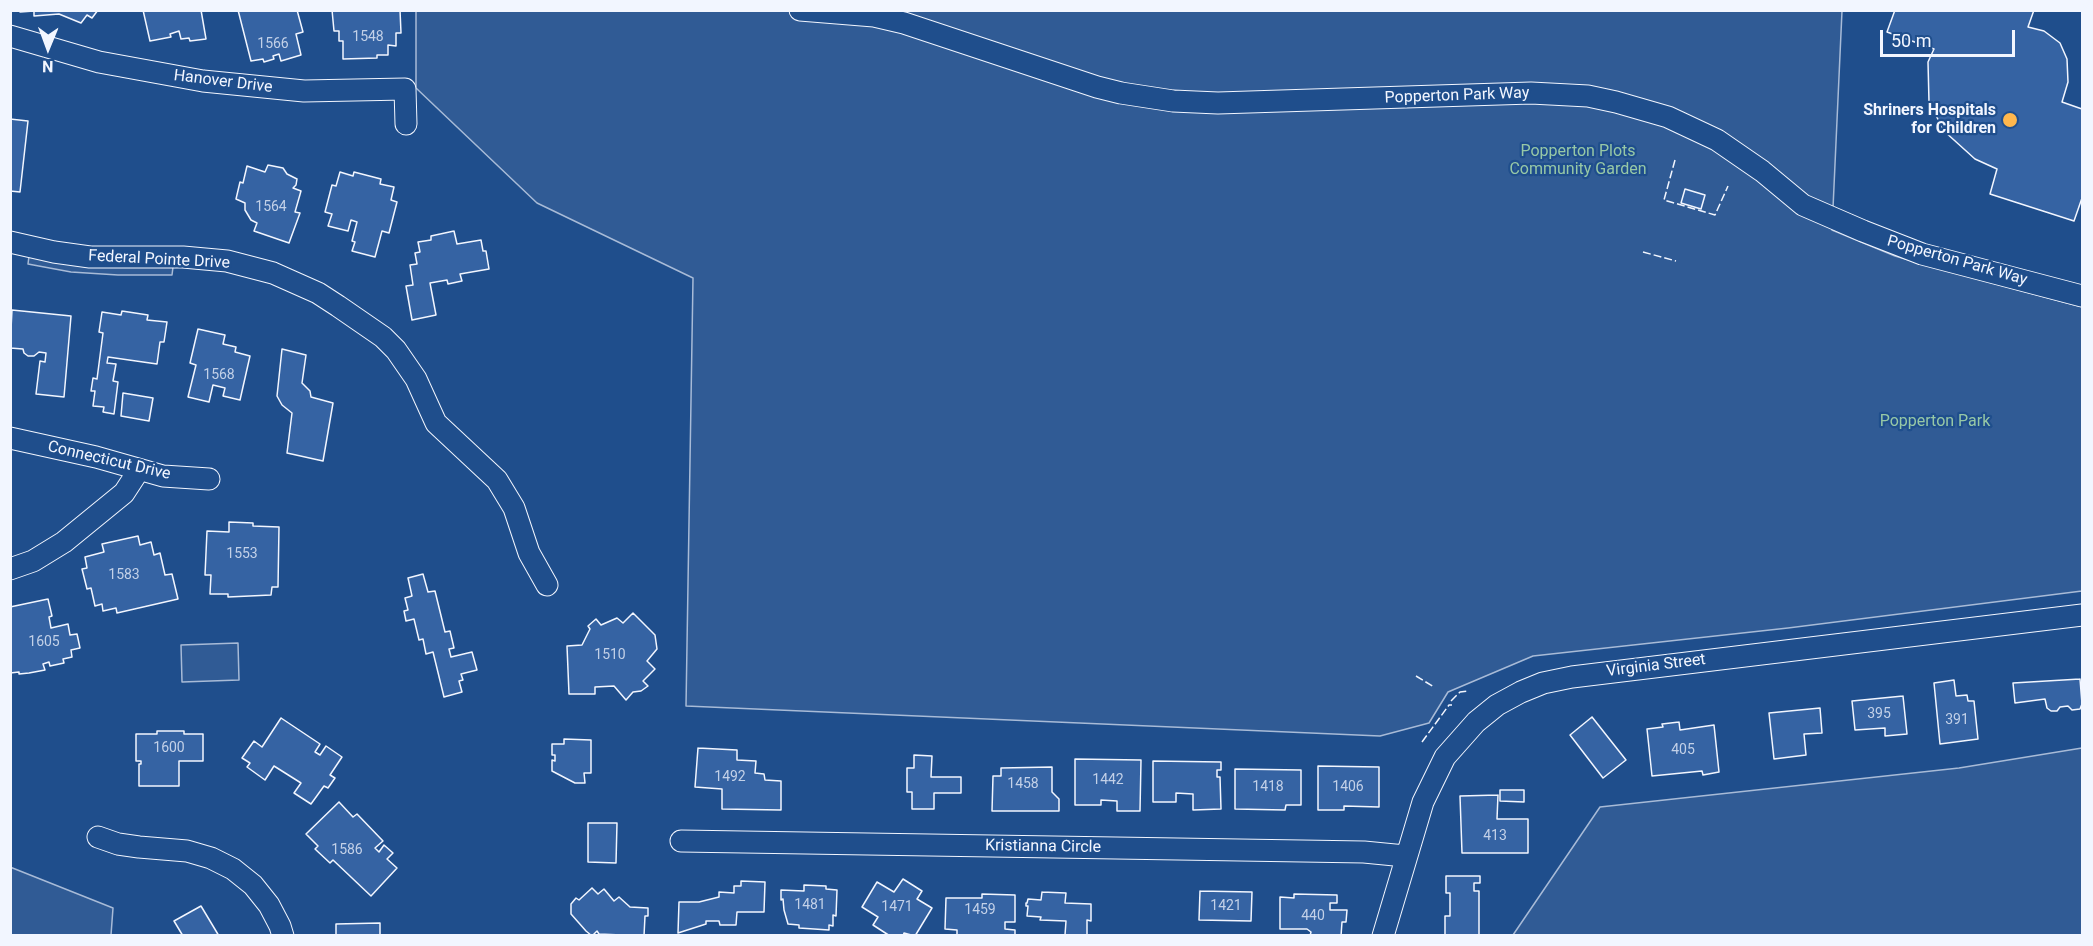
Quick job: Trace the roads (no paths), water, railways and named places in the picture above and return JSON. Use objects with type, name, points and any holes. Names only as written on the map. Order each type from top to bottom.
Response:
[{"type":"street","name":"Popperton Park Way","points":[[800,10],[864,15],[904,23],[1097,87],[1129,95],[1173,101],[1218,103],[1531,93],[1588,96],[1616,102],[1668,117],[1717,140],[1762,171],[1803,205],[1847,225],[1922,254],[2082,296]]},
{"type":"street","name":"Hanover Drive","points":[[10,36],[99,62],[203,81],[304,91],[405,89],[406,124]]},
{"type":"street","name":"Federal Pointe Drive","points":[[10,242],[90,257],[183,257],[226,261],[273,273],[318,293],[383,337],[396,350],[416,379],[436,423],[497,480],[514,508],[529,553],[547,585]]},
{"type":"street","name":"Connecticut Drive","points":[[10,438],[96,457],[163,476],[209,479]]},
{"type":"street","points":[[10,569],[33,561],[64,542],[124,493],[139,470]]},
{"type":"street","name":"Virginia Street","points":[[1383,936],[1422,802],[1433,778],[1445,757],[1476,722],[1497,705],[1521,692],[1543,683],[1572,677],[2082,615]]},
{"type":"street","points":[[98,837],[118,844],[187,851],[211,858],[233,869],[253,885],[269,905],[283,936]]},
{"type":"street","name":"Kristianna Circle","points":[[681,841],[1364,852],[1405,856]]},
{"type":"place","name":"Shriners Hospitals for Children","points":[[2010,120]]},
{"type":"park label","name":"Popperton Plots Community Garden","points":[[1578,161]]},
{"type":"park label","name":"Popperton Park","points":[[1935,422]]}]
